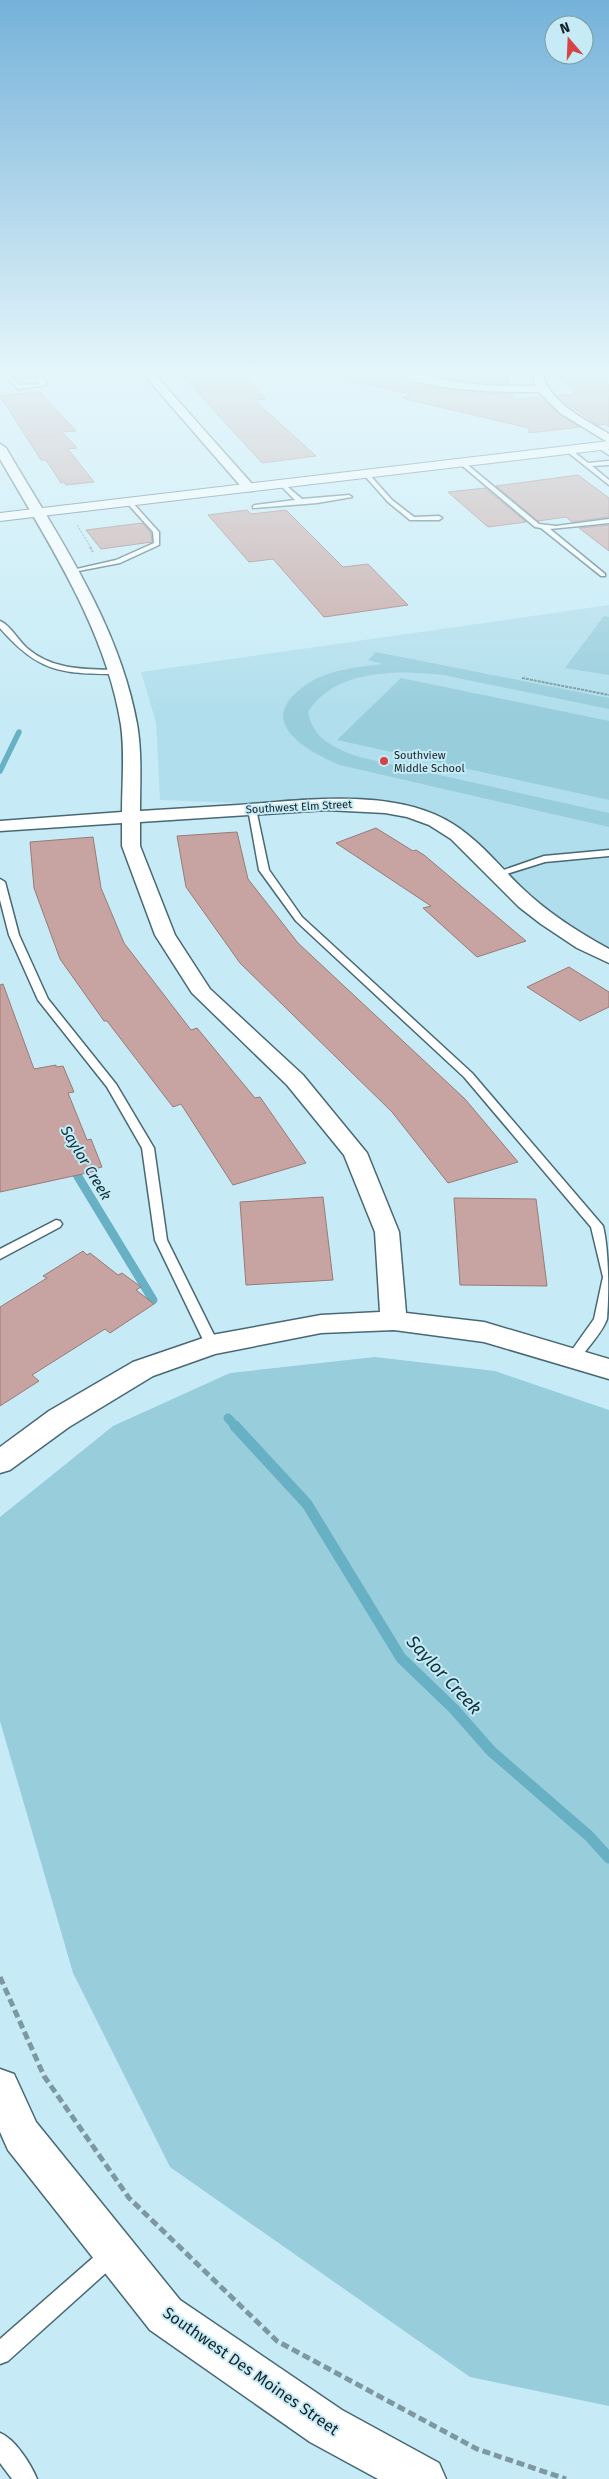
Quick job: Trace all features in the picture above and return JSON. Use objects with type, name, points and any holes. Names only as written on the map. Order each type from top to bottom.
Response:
[{"type":"street","points":[[22,485],[88,601],[115,672],[129,732],[131,846],[165,935],[202,993],[295,1080],[355,1153],[387,1232],[394,1321]]},
{"type":"street","points":[[246,485],[249,488]]},
{"type":"street","points":[[0,518],[276,485]]},
{"type":"street","name":"Southwest Elm Street","points":[[0,826],[354,804],[395,810],[434,821],[462,838],[541,915],[609,957]]},
{"type":"street","points":[[0,1462],[59,1419],[143,1369],[212,1345],[321,1324],[394,1321],[484,1332],[574,1357],[609,1369]]},
{"type":"street","name":"Southwest Des Moines Street","points":[[0,2088],[22,2136],[165,2315],[326,2426],[423,2479]]},
{"type":"lane","points":[[283,485],[300,501]]},
{"type":"lane","points":[[376,485],[412,519],[439,518]]},
{"type":"lane","points":[[488,485],[536,526],[544,528],[609,521]]},
{"type":"lane","points":[[256,507],[349,497]]},
{"type":"lane","points":[[70,572],[118,562],[157,544],[156,532],[129,502]]},
{"type":"lane","points":[[544,528],[603,575]]},
{"type":"lane","points":[[0,623],[27,652],[45,665],[81,672],[115,672]]},
{"type":"lane","points":[[252,809],[264,870],[299,919],[468,1075],[597,1226],[609,1278],[600,1320],[574,1357]]},
{"type":"lane","points":[[497,874],[544,859],[609,853]]},
{"type":"lane","points":[[0,882],[14,935],[43,1000],[112,1086],[148,1148],[161,1240],[212,1345]]},
{"type":"lane","points":[[0,1255],[56,1224]]},
{"type":"lane","points":[[0,2353],[115,2252]]},
{"type":"lane","points":[[0,2444],[26,2479]]},
{"type":"path","points":[[522,678],[609,695]]},
{"type":"path","points":[[0,1977],[44,2076],[129,2198],[277,2341],[477,2449],[566,2479]]},
{"type":"shaded area","name":"Southview Middle School","points":[[609,605],[609,957],[591,948],[461,838],[395,809],[160,800],[156,722],[141,672]]},
{"type":"shaded area","points":[[604,616],[609,617],[609,675],[565,668]]},
{"type":"shaded area","points":[[376,652],[609,698],[609,709],[443,675],[388,673],[351,680],[334,687],[320,698],[308,712],[315,730],[326,742],[350,754],[609,813],[609,827],[340,765],[311,751],[298,742],[289,732],[284,721],[284,709],[292,696],[317,678],[345,669],[383,664],[368,660]]},
{"type":"shaded area","points":[[401,678],[609,721],[609,800],[337,740]]},
{"type":"shaded area","points":[[375,1357],[495,1371],[609,1410],[609,2406],[470,2377],[170,2167],[73,1973],[0,1721],[0,1517],[113,1426],[230,1373]]},
{"type":"building","points":[[591,485],[609,498],[609,517],[572,522],[566,517],[538,521],[496,486]]},
{"type":"building","points":[[485,488],[526,522],[488,527],[448,492]]},
{"type":"building","points":[[247,510],[251,514],[286,510],[343,567],[368,564],[408,605],[324,617],[273,559],[249,562],[208,515]]},
{"type":"building","points":[[142,523],[151,533],[152,542],[101,549],[86,530]]},
{"type":"building","points":[[609,525],[609,551],[579,528]]},
{"type":"building","points":[[376,828],[413,851],[416,850],[424,855],[526,941],[477,957],[423,908],[431,906],[336,843]]},
{"type":"building","points":[[237,832],[248,879],[298,943],[465,1099],[518,1162],[448,1183],[392,1112],[240,963],[186,887],[177,836]]},
{"type":"building","points":[[93,837],[101,888],[124,943],[191,1030],[197,1028],[255,1098],[260,1097],[306,1163],[233,1185],[181,1104],[173,1107],[107,1021],[104,1021],[60,959],[34,888],[30,842]]},
{"type":"building","points":[[569,967],[609,992],[609,1007],[580,1021],[527,987]]},
{"type":"building","points":[[3,984],[34,1069],[56,1065],[56,1067],[63,1066],[74,1092],[68,1093],[87,1140],[91,1139],[102,1167],[95,1169],[96,1171],[0,1192],[0,985]]},
{"type":"building","points":[[323,1197],[333,1280],[246,1285],[240,1202]]},
{"type":"building","points":[[454,1198],[536,1199],[547,1286],[460,1285]]},
{"type":"building","points":[[83,1251],[87,1255],[90,1253],[118,1275],[122,1273],[141,1287],[136,1290],[154,1304],[110,1333],[105,1329],[32,1375],[39,1381],[0,1406],[0,1307],[47,1278],[43,1276]]},
{"type":"waterway","name":"Saylor Creek","points":[[0,771],[19,732]]},
{"type":"waterway","name":"Saylor Creek","points":[[71,1165],[153,1300]]},
{"type":"waterway","name":"Saylor Creek","points":[[228,1418],[236,1427]]},
{"type":"waterway","name":"Saylor Creek","points":[[235,1426],[307,1504],[401,1658],[454,1709],[491,1751],[589,1836],[609,1858]]},
{"type":"place","name":"Southview Middle School","points":[[384,761]]}]
